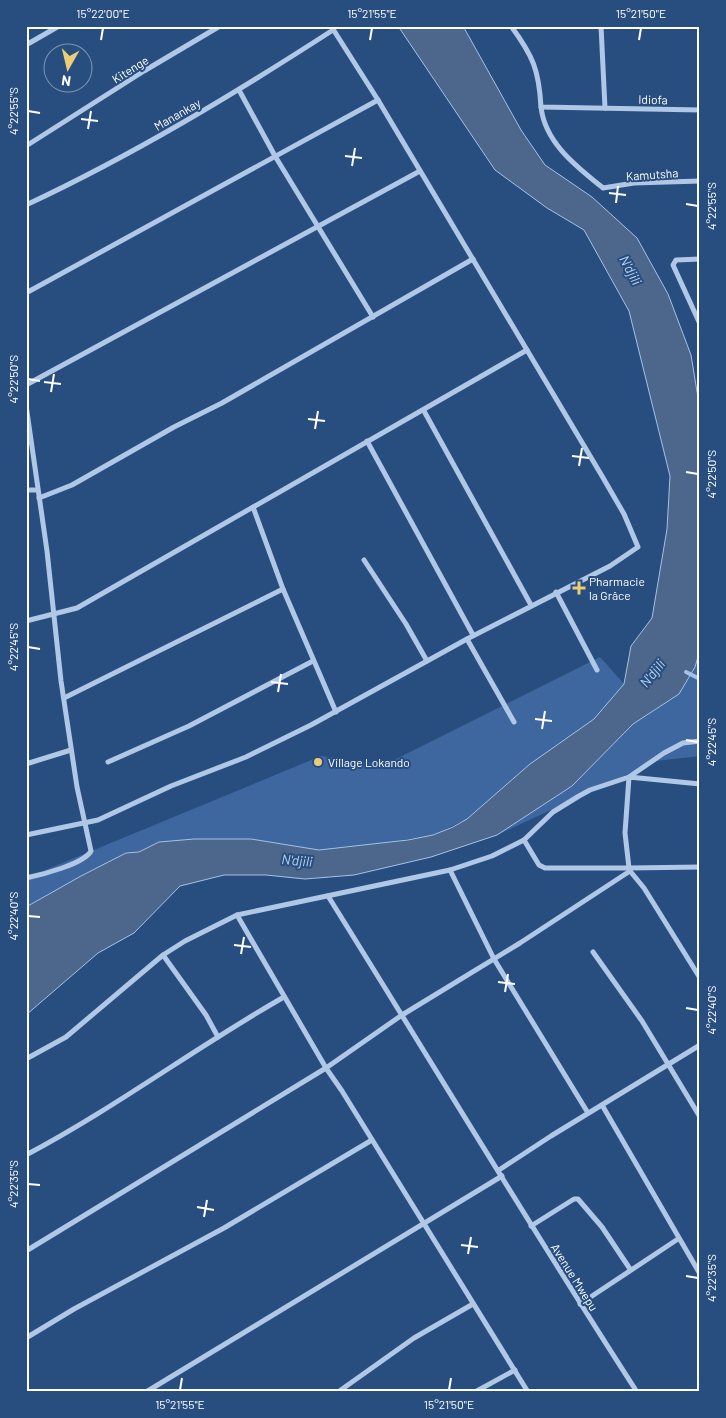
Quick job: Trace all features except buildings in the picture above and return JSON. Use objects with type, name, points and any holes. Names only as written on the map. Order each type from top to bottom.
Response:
[{"type":"street","points":[[26,45],[59,26]]},
{"type":"street","name":"Kitenge","points":[[26,146],[144,71],[220,26]]},
{"type":"street","points":[[511,26],[534,61],[539,81],[541,107]]},
{"type":"street","points":[[601,26],[605,108]]},
{"type":"street","points":[[26,835],[98,820],[172,786],[246,757],[336,712],[467,639],[634,551],[638,544],[620,506],[378,100],[332,28]]},
{"type":"street","name":"Manankay","points":[[26,205],[97,171],[239,90],[332,28]]},
{"type":"street","points":[[239,90],[275,156],[373,317]]},
{"type":"street","points":[[26,293],[378,100]]},
{"type":"street","name":"Idiofa","points":[[541,107],[700,110]]},
{"type":"street","name":"Kamutsha","points":[[541,107],[542,118],[554,142],[586,174],[605,189],[634,183],[700,181]]},
{"type":"street","points":[[26,385],[420,171]]},
{"type":"street","points":[[39,498],[72,485],[473,259]]},
{"type":"street","points":[[700,259],[674,262],[700,324]]},
{"type":"street","points":[[26,620],[77,608],[367,441],[424,411],[527,350]]},
{"type":"street","points":[[26,405],[28,439],[48,551],[71,750],[91,851],[89,854],[53,871],[26,878]]},
{"type":"street","points":[[424,411],[531,605]]},
{"type":"street","points":[[367,441],[473,636]]},
{"type":"street","points":[[26,490],[37,490]]},
{"type":"street","points":[[253,507],[283,589],[336,712]]},
{"type":"street","points":[[364,560],[406,624],[427,661]]},
{"type":"street","points":[[64,698],[283,589]]},
{"type":"street","points":[[556,592],[597,670]]},
{"type":"street","points":[[467,639],[514,722]]},
{"type":"street","points":[[108,762],[189,726],[313,662]]},
{"type":"street","points":[[26,1059],[66,1036],[163,955],[185,941],[238,915],[450,870],[501,852],[524,840],[548,816],[579,796],[590,790],[630,777],[672,748],[683,743],[700,741]]},
{"type":"street","points":[[26,764],[71,750]]},
{"type":"street","points":[[630,777],[700,784]]},
{"type":"street","points":[[630,777],[625,834],[630,870],[644,888],[700,978]]},
{"type":"street","points":[[524,840],[539,865],[545,868],[630,870],[700,867]]},
{"type":"street","points":[[450,870],[494,958],[560,1063],[588,1113]]},
{"type":"street","points":[[26,1251],[326,1068],[402,1015],[630,870]]},
{"type":"street","name":"Avenue Mwepu","points":[[328,896],[531,1226],[637,1392]]},
{"type":"street","points":[[238,915],[326,1068],[528,1392]]},
{"type":"street","points":[[593,952],[642,1021],[700,1117]]},
{"type":"street","points":[[163,955],[198,1004],[218,1037]]},
{"type":"street","points":[[26,1155],[59,1138],[284,997]]},
{"type":"street","points":[[146,1392],[422,1223],[588,1113],[700,1045]]},
{"type":"street","points":[[602,1105],[700,1274]]},
{"type":"street","points":[[26,1338],[74,1309],[224,1228],[372,1140]]},
{"type":"street","points":[[531,1226],[574,1199],[578,1199],[602,1227],[630,1269]]},
{"type":"street","points":[[580,1304],[630,1269],[678,1239]]},
{"type":"street","points":[[338,1392],[414,1338],[473,1304]]},
{"type":"street","points":[[475,1392],[515,1370]]},
{"type":"shaded area","points":[[700,650],[700,756],[656,761],[497,835],[572,786],[633,724],[679,694],[695,667]]},
{"type":"shaded area","points":[[600,657],[624,684],[594,719],[530,764],[467,819],[433,835],[366,846],[319,850],[251,839],[194,839],[159,842],[139,852],[126,853],[26,907],[26,878],[321,756],[384,765]]},
{"type":"water","name":"N'djili","points":[[398,26],[463,26],[521,130],[545,165],[592,197],[637,238],[668,294],[691,355],[700,410],[700,650],[695,667],[679,694],[633,724],[572,786],[497,835],[431,857],[354,875],[305,879],[266,875],[224,875],[180,886],[134,933],[98,953],[26,1015],[26,907],[126,853],[139,852],[159,842],[194,839],[251,839],[319,850],[408,840],[433,835],[453,827],[467,819],[530,764],[594,719],[624,684],[631,646],[652,618],[667,529],[670,476],[629,311],[584,230],[547,208],[495,170]]},
{"type":"waterway","points":[[686,672],[700,679]]},
{"type":"place","name":"Pharmacie la Grâce","points":[[579,588]]},
{"type":"place","name":"Village Lokando","points":[[318,762]]}]
